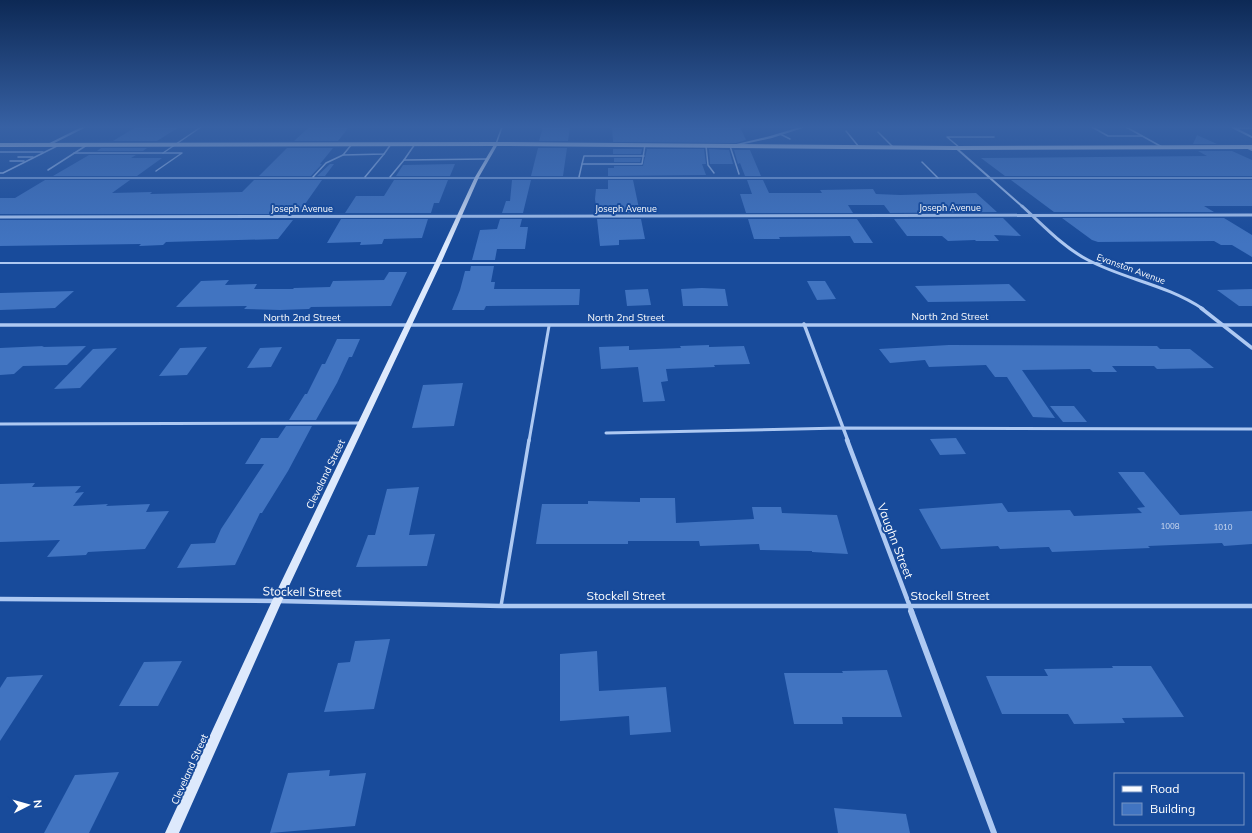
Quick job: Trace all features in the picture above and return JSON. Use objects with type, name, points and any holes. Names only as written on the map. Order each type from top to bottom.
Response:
[{"type":"main road","name":"Cleveland Street","points":[[172,833],[277,601],[483,166]]},
{"type":"street","name":"Evanston Avenue","points":[[977,166],[1078,255],[1093,264],[1174,293],[1205,310],[1252,348]]},
{"type":"street","name":"Joseph Avenue","points":[[0,217],[1252,215]]},
{"type":"street","name":"Vaughn Street","points":[[804,324],[994,833]]},
{"type":"street","name":"North 2nd Street","points":[[0,325],[1252,325]]},
{"type":"street","name":"Stockell Street","points":[[0,599],[277,601],[501,606],[1252,606]]},
{"type":"lane","points":[[0,173],[4,173],[17,166]]},
{"type":"lane","points":[[48,170],[54,166]]},
{"type":"lane","points":[[156,171],[163,166]]},
{"type":"lane","points":[[313,177],[323,166]]},
{"type":"lane","points":[[365,177],[374,166]]},
{"type":"lane","points":[[390,177],[399,166]]},
{"type":"lane","points":[[579,177],[582,166]]},
{"type":"lane","points":[[709,166],[714,173]]},
{"type":"lane","points":[[736,166],[739,174]]},
{"type":"lane","points":[[926,166],[938,178]]},
{"type":"lane","points":[[0,178],[1252,178]]},
{"type":"lane","points":[[0,263],[1252,263]]},
{"type":"lane","points":[[501,606],[549,326]]},
{"type":"lane","points":[[0,424],[362,423]]},
{"type":"lane","points":[[606,433],[842,428],[1252,429]]},
{"type":"building","points":[[70,166],[151,166],[137,176],[53,176]]},
{"type":"building","points":[[269,166],[320,166],[311,176],[259,176]]},
{"type":"building","points":[[328,166],[333,166],[325,176],[317,176]]},
{"type":"building","points":[[402,166],[454,166],[450,176],[396,176]]},
{"type":"building","points":[[534,166],[564,166],[563,176],[531,176]]},
{"type":"building","points":[[614,166],[703,166],[706,175],[608,176],[608,168],[614,168]]},
{"type":"building","points":[[741,166],[757,166],[761,176],[745,176]]},
{"type":"building","points":[[991,166],[1252,166],[1252,176],[1005,176]]},
{"type":"building","points":[[45,180],[130,180],[112,193],[152,192],[150,194],[242,192],[254,180],[322,180],[298,214],[0,214],[0,198],[15,198]]},
{"type":"building","points":[[394,180],[448,180],[439,203],[434,203],[431,213],[345,213],[356,196],[384,196]]},
{"type":"building","points":[[512,180],[531,180],[523,213],[502,213],[506,201],[510,201]]},
{"type":"building","points":[[608,180],[633,180],[640,213],[597,213],[595,199],[596,189],[608,189]]},
{"type":"building","points":[[747,180],[763,180],[769,193],[822,193],[820,190],[873,189],[876,194],[900,195],[976,193],[997,212],[890,213],[884,205],[848,205],[853,213],[746,213],[740,194],[752,194]]},
{"type":"building","points":[[1011,180],[1252,180],[1252,206],[1204,206],[1214,212],[1054,212]]},
{"type":"building","points":[[1003,218],[1021,236],[994,235],[999,241],[948,241],[942,236],[907,236],[894,219]]},
{"type":"building","points":[[1062,218],[1224,218],[1252,235],[1252,257],[1232,245],[1221,245],[1214,241],[1098,242],[1092,240]]},
{"type":"building","points":[[341,219],[428,219],[422,238],[384,239],[382,244],[360,245],[361,242],[327,243]]},
{"type":"building","points":[[500,219],[522,219],[520,227],[528,227],[525,249],[497,249],[495,260],[472,260],[480,230],[497,229]]},
{"type":"building","points":[[597,219],[641,219],[645,239],[619,240],[619,245],[600,246]]},
{"type":"building","points":[[748,219],[857,219],[873,243],[854,243],[850,236],[779,237],[780,239],[754,239]]},
{"type":"building","points":[[0,220],[293,220],[278,239],[166,242],[163,245],[139,246],[141,244],[0,246]]},
{"type":"building","points":[[471,266],[494,266],[491,282],[495,282],[494,289],[580,289],[579,305],[486,306],[484,310],[452,310],[460,290],[465,271],[470,271]]},
{"type":"building","points":[[389,272],[407,272],[391,306],[311,307],[309,309],[280,310],[244,309],[247,306],[176,307],[201,281],[229,280],[225,285],[257,284],[254,289],[293,289],[330,287],[333,281],[384,280]]},
{"type":"building","points":[[807,281],[825,281],[836,299],[817,300]]},
{"type":"building","points":[[1009,284],[1026,301],[928,302],[915,286]]},
{"type":"building","points":[[648,289],[651,305],[627,306],[625,290]]},
{"type":"building","points":[[681,289],[725,289],[728,306],[683,306]]},
{"type":"building","points":[[1252,289],[1252,306],[1239,306],[1217,290]]},
{"type":"building","points":[[74,291],[55,308],[0,310],[0,293]]},
{"type":"building","points":[[337,339],[360,339],[352,357],[349,357],[337,383],[316,420],[289,420],[305,394],[307,394],[322,364],[325,364]]},
{"type":"building","points":[[709,345],[709,347],[744,346],[750,364],[666,369],[668,381],[661,382],[665,401],[643,402],[638,367],[601,369],[599,347],[629,346],[629,350],[681,348],[680,346]]},
{"type":"building","points":[[949,345],[1157,346],[1160,349],[1190,349],[1214,368],[1157,369],[1154,366],[1112,366],[1117,372],[1093,372],[1090,369],[1022,370],[1055,418],[1033,417],[1007,377],[995,377],[986,365],[929,367],[925,360],[890,363],[879,349]]},
{"type":"building","points":[[44,346],[42,347],[86,346],[67,365],[23,366],[14,374],[0,375],[0,348]]},
{"type":"building","points":[[207,347],[187,375],[159,376],[180,348]]},
{"type":"building","points":[[282,347],[271,367],[247,368],[260,348]]},
{"type":"building","points":[[117,348],[80,388],[54,389],[93,349]]},
{"type":"building","points":[[463,383],[454,426],[412,428],[423,385]]},
{"type":"building","points":[[1050,406],[1074,406],[1087,422],[1063,422]]},
{"type":"building","points":[[286,426],[312,426],[288,471],[262,513],[260,513],[235,565],[177,568],[191,544],[215,543],[221,529],[264,464],[245,464],[261,438],[278,438]]},
{"type":"building","points":[[956,438],[966,454],[940,455],[930,439]]},
{"type":"building","points":[[1118,472],[1144,472],[1180,515],[1252,511],[1252,544],[1224,546],[1222,543],[1052,552],[1049,547],[1000,549],[998,546],[941,549],[919,509],[1002,503],[1008,512],[1070,510],[1074,516],[1142,513],[1137,508],[1145,507]]},
{"type":"building","points":[[35,483],[32,487],[81,486],[75,493],[84,492],[73,506],[150,504],[146,512],[169,511],[145,549],[88,552],[86,555],[47,557],[60,540],[0,542],[0,484]]},
{"type":"building","points":[[419,487],[409,535],[435,534],[427,566],[356,567],[368,535],[375,535],[387,489]]},
{"type":"building","points":[[640,498],[675,498],[676,523],[754,519],[752,507],[781,507],[782,513],[837,515],[848,554],[812,551],[760,550],[759,544],[700,546],[699,541],[628,541],[628,544],[536,544],[542,504],[588,504],[588,501],[640,502]]},
{"type":"building","points":[[390,639],[374,709],[324,712],[338,663],[350,662],[355,641]]},
{"type":"building","points":[[597,651],[599,691],[666,687],[671,732],[630,735],[629,716],[560,721],[560,654]]},
{"type":"building","points":[[182,661],[158,706],[119,706],[144,662]]},
{"type":"building","points":[[1112,666],[1151,666],[1184,717],[1122,718],[1125,723],[1074,724],[1068,714],[1002,714],[986,676],[1048,676],[1044,669],[1113,668]]},
{"type":"building","points":[[887,670],[902,717],[842,717],[843,724],[794,724],[784,673],[843,673],[842,671]]},
{"type":"building","points":[[43,675],[0,741],[0,688],[7,677]]},
{"type":"building","points":[[330,770],[329,776],[366,773],[355,826],[270,833],[288,773]]},
{"type":"building","points":[[119,772],[89,833],[44,833],[75,775]]},
{"type":"building","points":[[834,808],[906,814],[910,833],[838,833]]}]
